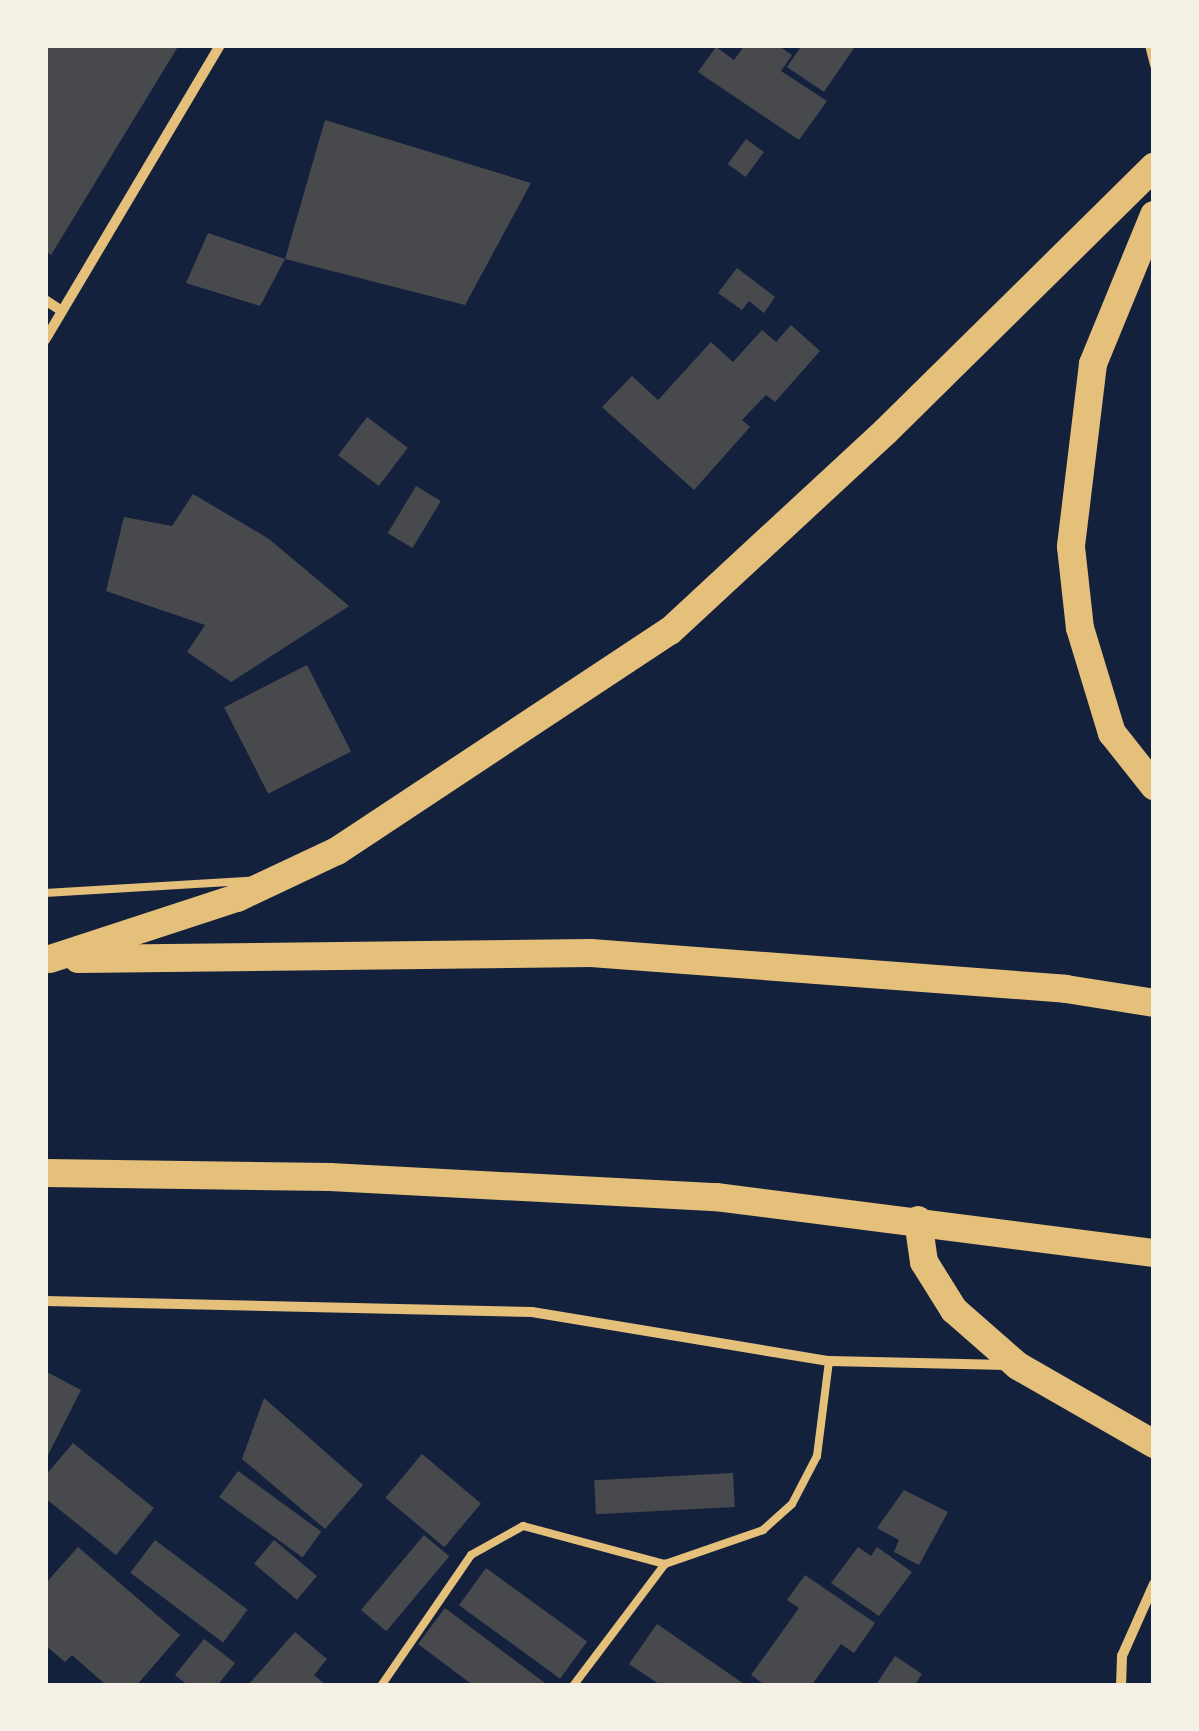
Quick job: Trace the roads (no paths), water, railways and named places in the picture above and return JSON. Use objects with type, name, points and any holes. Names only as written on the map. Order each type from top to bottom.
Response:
[{"type":"highway","points":[[48,959],[276,880],[337,852],[460,774],[670,630],[885,432],[1154,166]]},
{"type":"highway","points":[[1154,215],[1093,364],[1070,547],[1080,628],[1112,732],[1154,786]]},
{"type":"highway","points":[[48,959],[591,952],[1066,989],[1154,1003]]},
{"type":"highway","points":[[45,1173],[330,1177],[716,1196],[1154,1253]]},
{"type":"highway","points":[[918,1220],[924,1262],[954,1310],[1018,1366],[1154,1444]]},
{"type":"street","points":[[45,340],[220,45]]},
{"type":"street","points":[[45,300],[62,311]]},
{"type":"street","points":[[45,1301],[532,1312],[829,1361],[1018,1366]]},
{"type":"street","points":[[1121,1686],[1122,1656],[1154,1584]]},
{"type":"lane","points":[[1149,45],[1154,65]]},
{"type":"lane","points":[[45,893],[276,880]]},
{"type":"lane","points":[[573,1686],[665,1564],[763,1530],[792,1504],[817,1456],[829,1361]]},
{"type":"lane","points":[[381,1686],[471,1555],[524,1526],[665,1564]]}]
